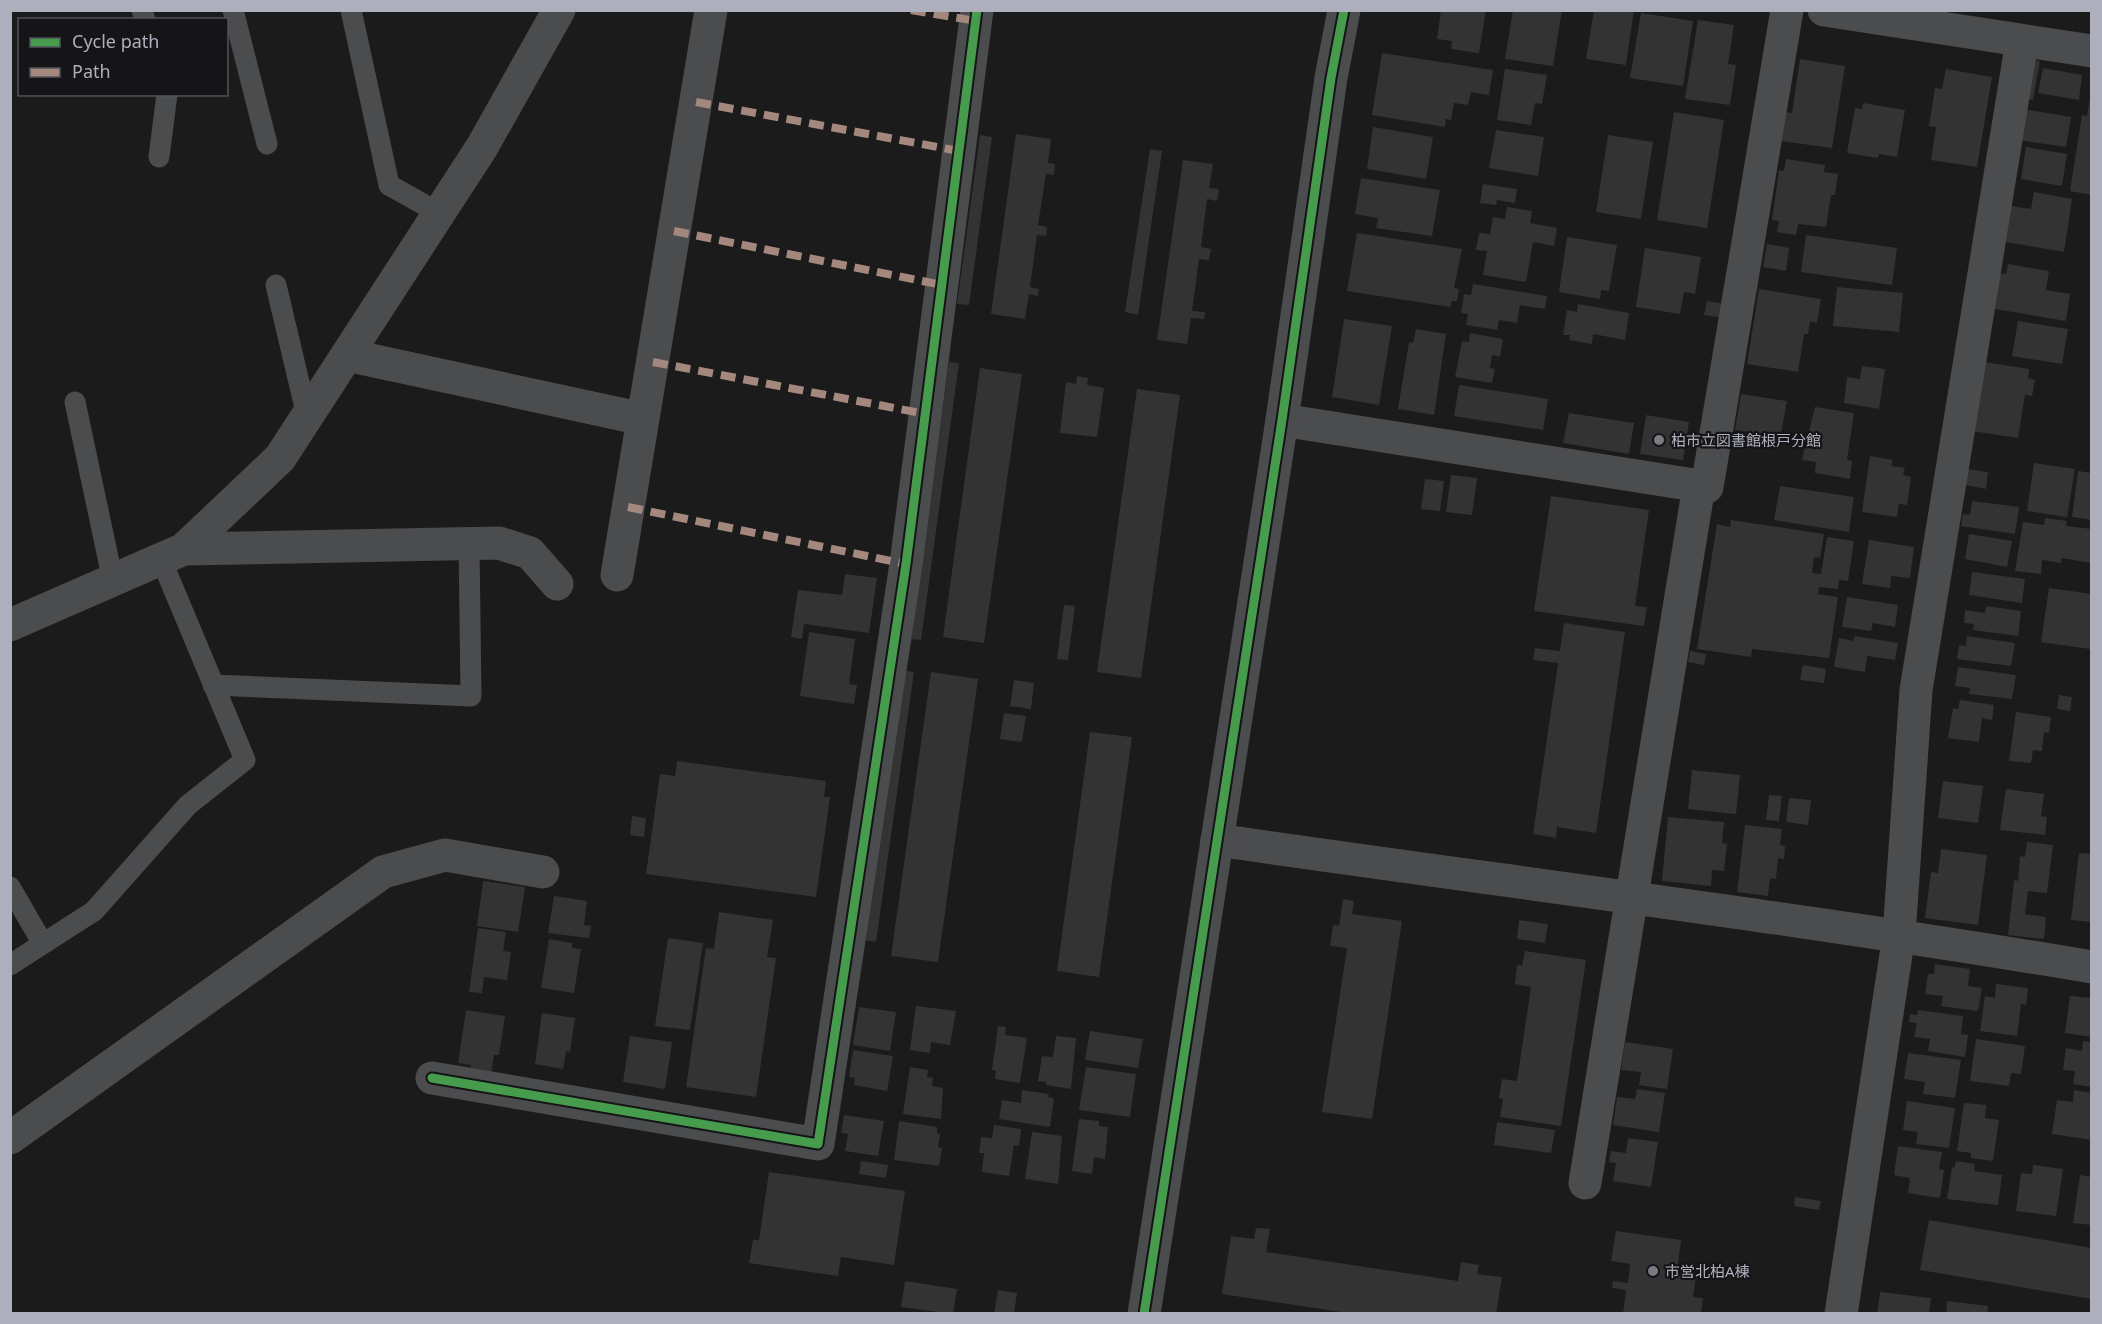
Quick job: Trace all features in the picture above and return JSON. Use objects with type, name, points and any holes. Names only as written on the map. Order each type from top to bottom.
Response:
[{"type":"street","points":[[10,625],[172,554],[279,458],[482,147],[559,10]]},
{"type":"street","points":[[616,575],[711,10]]},
{"type":"street","points":[[432,1078],[818,1144],[906,564],[977,10]]},
{"type":"street","points":[[1143,1314],[1282,420],[1330,78],[1344,10]]},
{"type":"street","points":[[1282,420],[1707,488],[1787,10]]},
{"type":"street","points":[[1824,10],[2091,51]]},
{"type":"street","points":[[1841,1314],[1899,935],[1916,690],[2022,41]]},
{"type":"street","points":[[347,355],[643,418]]},
{"type":"street","points":[[1585,1183],[1699,486]]},
{"type":"street","points":[[172,554],[499,543],[530,553],[558,584]]},
{"type":"street","points":[[1217,840],[1630,900],[1899,935],[2091,967]]},
{"type":"street","points":[[10,1138],[383,872],[445,855],[543,872]]},
{"type":"lane","points":[[233,10],[267,144]]},
{"type":"lane","points":[[351,10],[389,184],[439,213]]},
{"type":"lane","points":[[159,157],[167,96]]},
{"type":"lane","points":[[276,285],[307,416]]},
{"type":"lane","points":[[75,402],[113,580]]},
{"type":"lane","points":[[213,685],[471,696],[469,544]]},
{"type":"lane","points":[[10,965],[94,910],[189,805],[245,760],[213,685],[172,554]]},
{"type":"lane","points":[[10,887],[43,944]]},
{"type":"building","points":[[1441,10],[1486,10],[1479,53],[1451,49],[1452,41],[1437,39]]},
{"type":"building","points":[[1513,10],[1562,10],[1553,66],[1505,59]]},
{"type":"building","points":[[1594,10],[1634,10],[1626,65],[1586,59]]},
{"type":"building","points":[[1641,13],[1693,21],[1683,86],[1630,78]]},
{"type":"building","points":[[1698,20],[1734,25],[1728,64],[1736,65],[1730,105],[1685,99]]},
{"type":"building","points":[[1382,53],[1493,70],[1489,95],[1471,92],[1468,105],[1454,103],[1451,120],[1446,119],[1445,127],[1372,115]]},
{"type":"building","points":[[1800,59],[1845,66],[1832,148],[1781,141],[1785,112],[1792,113]]},
{"type":"building","points":[[2029,59],[2040,61],[2033,100],[2022,98]]},
{"type":"building","points":[[2043,68],[2082,75],[2079,100],[2038,93]]},
{"type":"building","points":[[1505,69],[1547,75],[1542,104],[1535,103],[1531,125],[1497,120]]},
{"type":"building","points":[[1946,69],[1992,77],[1977,167],[1931,160],[1936,127],[1929,126],[1935,88],[1942,89]]},
{"type":"building","points":[[2090,98],[2092,98],[2092,195],[2070,191],[2082,115],[2087,116]]},
{"type":"building","points":[[1863,103],[1905,110],[1897,157],[1879,154],[1878,158],[1847,153],[1855,108],[1862,109]]},
{"type":"building","points":[[2023,109],[2071,117],[2066,147],[2018,140]]},
{"type":"building","points":[[1674,112],[1724,120],[1707,228],[1657,220]]},
{"type":"building","points":[[1373,127],[1433,137],[1426,179],[1367,169]]},
{"type":"building","points":[[1496,130],[1544,137],[1538,176],[1489,168]]},
{"type":"building","points":[[1016,134],[1051,139],[1048,163],[1055,164],[1054,175],[1046,174],[1038,225],[1047,227],[1046,236],[1037,235],[1030,287],[1039,289],[1038,296],[1029,294],[1025,319],[991,314]]},
{"type":"building","points":[[980,135],[992,137],[969,305],[957,304]]},
{"type":"building","points":[[1608,135],[1653,142],[1641,219],[1596,212]]},
{"type":"building","points":[[2026,147],[2067,154],[2062,186],[2021,179]]},
{"type":"building","points":[[1150,149],[1162,151],[1138,315],[1125,312]]},
{"type":"building","points":[[1786,159],[1825,165],[1824,172],[1838,174],[1835,195],[1831,195],[1826,227],[1798,224],[1796,235],[1777,232],[1779,221],[1772,220],[1779,170],[1784,171]]},
{"type":"building","points":[[1183,160],[1213,164],[1209,188],[1219,189],[1217,201],[1207,199],[1201,247],[1211,249],[1209,260],[1199,259],[1192,311],[1205,312],[1204,319],[1191,318],[1187,344],[1157,340]]},
{"type":"building","points":[[1361,178],[1440,190],[1432,236],[1376,228],[1378,218],[1355,214]]},
{"type":"building","points":[[1483,184],[1517,189],[1515,203],[1497,200],[1496,205],[1480,203]]},
{"type":"building","points":[[2034,192],[2072,199],[2064,252],[2006,242],[2011,206],[2031,209]]},
{"type":"building","points":[[1507,207],[1532,211],[1530,223],[1557,228],[1554,246],[1533,242],[1526,282],[1483,275],[1487,251],[1476,250],[1479,233],[1490,234],[1493,217],[1505,219]]},
{"type":"building","points":[[1357,233],[1462,249],[1454,288],[1459,289],[1457,301],[1452,301],[1450,307],[1347,291]]},
{"type":"building","points":[[1806,235],[1897,248],[1892,285],[1801,272]]},
{"type":"building","points":[[1567,237],[1617,245],[1609,291],[1601,290],[1600,299],[1559,292]]},
{"type":"building","points":[[1767,244],[1789,248],[1786,271],[1763,267]]},
{"type":"building","points":[[1645,248],[1701,257],[1695,294],[1684,292],[1680,314],[1636,307]]},
{"type":"building","points":[[2008,264],[2049,271],[2046,290],[2070,294],[2066,321],[1989,308],[1995,273],[2006,274]]},
{"type":"building","points":[[1473,284],[1547,296],[1545,309],[1520,305],[1517,323],[1499,320],[1497,330],[1466,325],[1468,314],[1461,313],[1464,294],[1471,295]]},
{"type":"building","points":[[1837,287],[1903,293],[1899,332],[1833,326]]},
{"type":"building","points":[[1759,289],[1821,299],[1817,323],[1810,321],[1808,334],[1804,334],[1798,372],[1747,364]]},
{"type":"building","points":[[1707,301],[1726,304],[1724,318],[1704,315]]},
{"type":"building","points":[[1578,304],[1629,313],[1625,340],[1593,334],[1592,344],[1569,340],[1570,335],[1563,335],[1567,310],[1577,312]]},
{"type":"building","points":[[1344,319],[1392,326],[1379,405],[1332,397]]},
{"type":"building","points":[[2018,321],[2068,329],[2062,364],[2012,356]]},
{"type":"building","points":[[1416,329],[1446,334],[1434,415],[1398,409],[1409,342],[1413,343]]},
{"type":"building","points":[[1470,333],[1503,339],[1500,357],[1492,355],[1490,368],[1495,369],[1492,383],[1455,377],[1462,341],[1469,342]]},
{"type":"building","points":[[949,362],[959,363],[921,640],[911,639]]},
{"type":"building","points":[[1984,362],[2029,369],[2028,378],[2035,380],[2032,396],[2025,395],[2018,438],[1972,431]]},
{"type":"building","points":[[1862,366],[1885,369],[1879,409],[1844,403],[1847,377],[1860,379]]},
{"type":"building","points":[[980,368],[1022,374],[984,643],[943,637]]},
{"type":"building","points":[[1077,376],[1088,378],[1087,385],[1104,388],[1097,437],[1060,433],[1066,382],[1076,384]]},
{"type":"building","points":[[1459,385],[1548,399],[1543,430],[1454,416]]},
{"type":"building","points":[[1137,389],[1180,395],[1141,678],[1097,672]]},
{"type":"building","points":[[1741,394],[1787,401],[1779,445],[1762,442],[1763,434],[1735,430]]},
{"type":"building","points":[[1815,407],[1854,413],[1847,460],[1852,461],[1850,479],[1815,473],[1816,462],[1802,460]]},
{"type":"building","points":[[1569,413],[1634,423],[1629,454],[1563,443]]},
{"type":"building","points":[[1646,415],[1689,422],[1683,460],[1640,454]]},
{"type":"building","points":[[1870,456],[1893,460],[1891,466],[1905,468],[1903,475],[1911,477],[1907,505],[1899,504],[1897,517],[1862,512]]},
{"type":"building","points":[[2034,463],[2075,469],[2067,517],[2027,511]]},
{"type":"building","points":[[1967,469],[1988,472],[1986,489],[1965,485]]},
{"type":"building","points":[[2078,471],[2092,473],[2092,520],[2072,517]]},
{"type":"building","points":[[1451,475],[1477,478],[1472,515],[1446,512]]},
{"type":"building","points":[[1425,479],[1444,481],[1440,511],[1421,509]]},
{"type":"building","points":[[1780,486],[1854,497],[1849,532],[1774,520]]},
{"type":"building","points":[[1551,496],[1649,510],[1635,606],[1647,607],[1644,626],[1534,611]]},
{"type":"building","points":[[1972,501],[2019,507],[2015,534],[1961,526],[1963,514],[1970,515]]},
{"type":"building","points":[[2045,518],[2067,521],[2066,526],[2092,529],[2092,563],[2061,558],[2061,563],[2042,560],[2041,574],[2015,571],[2023,522],[2044,525]]},
{"type":"building","points":[[1731,520],[1824,534],[1820,558],[1814,557],[1812,573],[1821,574],[1827,537],[1854,541],[1848,581],[1839,580],[1838,589],[1819,587],[1818,594],[1838,597],[1829,658],[1752,649],[1751,657],[1697,649],[1717,524],[1730,527]]},
{"type":"building","points":[[1969,534],[2012,541],[2007,567],[1965,559]]},
{"type":"building","points":[[1869,540],[1914,547],[1910,578],[1891,576],[1890,588],[1862,584]]},
{"type":"building","points":[[1972,572],[2025,579],[2022,603],[1969,595]]},
{"type":"building","points":[[845,574],[877,578],[869,633],[804,624],[802,639],[791,637],[798,590],[842,595]]},
{"type":"building","points":[[2049,588],[2092,594],[2090,649],[2041,642]]},
{"type":"building","points":[[1847,597],[1898,605],[1895,627],[1873,623],[1871,631],[1842,627]]},
{"type":"building","points":[[1064,605],[1075,606],[1068,660],[1057,659]]},
{"type":"building","points":[[1986,606],[2021,611],[2018,636],[1973,630],[1974,624],[1964,623],[1965,610],[1985,613]]},
{"type":"building","points":[[1564,623],[1625,632],[1596,833],[1557,827],[1556,838],[1533,834],[1558,663],[1533,660],[1535,648],[1560,651]]},
{"type":"building","points":[[809,632],[855,639],[849,684],[857,685],[854,704],[800,696]]},
{"type":"building","points":[[1855,636],[1898,643],[1895,660],[1867,656],[1865,672],[1834,667],[1839,638],[1853,641]]},
{"type":"building","points":[[1967,636],[2015,643],[2011,666],[1957,659],[1959,645],[1966,646]]},
{"type":"building","points":[[1690,651],[1706,654],[1704,665],[1688,662]]},
{"type":"building","points":[[1803,665],[1826,669],[1824,683],[1800,680]]},
{"type":"building","points":[[1958,667],[2016,675],[2012,699],[1969,694],[1970,688],[1955,686]]},
{"type":"building","points":[[902,670],[914,672],[876,942],[864,940]]},
{"type":"building","points":[[931,672],[978,679],[938,962],[891,956]]},
{"type":"building","points":[[1014,680],[1034,683],[1031,709],[1010,706]]},
{"type":"building","points":[[2059,695],[2072,697],[2070,711],[2057,709]]},
{"type":"building","points":[[1960,700],[1994,705],[1992,720],[1982,718],[1979,742],[1948,738],[1953,708],[1958,709]]},
{"type":"building","points":[[2016,712],[2051,717],[2049,733],[2044,732],[2042,751],[2033,750],[2031,763],[2009,761]]},
{"type":"building","points":[[1004,713],[1026,716],[1022,742],[1000,739]]},
{"type":"building","points":[[1090,732],[1132,737],[1099,977],[1057,971]]},
{"type":"building","points":[[677,761],[826,781],[824,797],[830,797],[816,897],[646,874],[660,774],[675,776]]},
{"type":"building","points":[[1692,770],[1740,775],[1736,814],[1688,809]]},
{"type":"building","points":[[1943,781],[1983,786],[1978,823],[1938,818]]},
{"type":"building","points":[[2006,789],[2044,794],[2041,816],[2047,817],[2045,835],[2000,830]]},
{"type":"building","points":[[1769,795],[1782,796],[1779,821],[1766,820]]},
{"type":"building","points":[[1789,798],[1811,800],[1808,825],[1786,822]]},
{"type":"building","points":[[632,816],[646,818],[644,837],[630,835]]},
{"type":"building","points":[[1668,817],[1724,822],[1722,843],[1727,844],[1724,871],[1712,870],[1711,886],[1662,881]]},
{"type":"building","points":[[1745,825],[1782,829],[1780,845],[1785,846],[1784,859],[1778,858],[1776,879],[1770,878],[1768,896],[1737,892]]},
{"type":"building","points":[[2027,842],[2053,845],[2047,893],[2028,891],[2025,914],[2046,917],[2044,939],[2008,935],[2014,880],[2018,881],[2020,856],[2025,857]]},
{"type":"building","points":[[1941,849],[1987,855],[1978,925],[1925,918],[1931,872],[1938,873]]},
{"type":"building","points":[[2079,853],[2092,854],[2092,922],[2071,920]]},
{"type":"building","points":[[483,881],[525,887],[518,932],[477,926]]},
{"type":"building","points":[[554,896],[587,901],[584,925],[591,926],[589,938],[548,933]]},
{"type":"building","points":[[1343,899],[1354,901],[1352,914],[1402,921],[1372,1119],[1322,1112],[1347,948],[1330,946],[1333,925],[1339,926]]},
{"type":"building","points":[[719,912],[773,920],[767,957],[776,958],[756,1097],[686,1087],[706,948],[714,949]]},
{"type":"building","points":[[1519,920],[1548,924],[1545,943],[1517,939]]},
{"type":"building","points":[[478,928],[506,932],[503,951],[511,952],[507,980],[484,977],[482,993],[469,992]]},
{"type":"building","points":[[668,938],[703,943],[690,1030],[655,1026]]},
{"type":"building","points":[[549,939],[572,943],[572,948],[581,949],[574,993],[541,988]]},
{"type":"building","points":[[1525,951],[1586,960],[1561,1126],[1500,1117],[1503,1099],[1499,1098],[1502,1079],[1517,1081],[1531,987],[1515,984],[1517,965],[1522,966]]},
{"type":"building","points":[[1935,964],[1970,969],[1968,986],[1982,988],[1978,1011],[1941,1006],[1943,996],[1925,994],[1928,974],[1934,974]]},
{"type":"building","points":[[1996,984],[2028,988],[2026,1005],[2021,1004],[2017,1036],[1980,1031],[1985,996],[1995,998]]},
{"type":"building","points":[[2070,996],[2092,998],[2092,1037],[2065,1033]]},
{"type":"building","points":[[916,1006],[956,1011],[950,1045],[931,1042],[930,1053],[910,1050]]},
{"type":"building","points":[[859,1007],[896,1012],[890,1051],[853,1045]]},
{"type":"building","points":[[466,1010],[505,1016],[499,1055],[494,1055],[491,1074],[470,1071],[471,1065],[458,1063]]},
{"type":"building","points":[[1918,1010],[1963,1016],[1961,1034],[1968,1035],[1965,1057],[1928,1051],[1930,1039],[1914,1037],[1917,1023],[1909,1022],[1910,1014],[1917,1015]]},
{"type":"building","points":[[542,1013],[575,1018],[570,1052],[566,1051],[563,1069],[535,1064]]},
{"type":"building","points":[[998,1026],[1006,1027],[1005,1035],[1027,1038],[1020,1083],[995,1079],[996,1071],[992,1070]]},
{"type":"building","points":[[1090,1031],[1143,1039],[1138,1068],[1085,1060]]},
{"type":"building","points":[[630,1036],[672,1042],[665,1089],[623,1082]]},
{"type":"building","points":[[1056,1036],[1076,1038],[1071,1089],[1046,1085],[1046,1082],[1038,1081],[1042,1056],[1053,1057]]},
{"type":"building","points":[[1976,1039],[2025,1046],[2021,1074],[2011,1073],[2009,1086],[1970,1081]]},
{"type":"building","points":[[2083,1041],[2092,1042],[2092,1087],[2073,1084],[2075,1071],[2063,1070],[2066,1048],[2082,1051]]},
{"type":"building","points":[[1625,1042],[1673,1049],[1667,1089],[1639,1085],[1641,1072],[1621,1070]]},
{"type":"building","points":[[853,1050],[893,1056],[887,1091],[854,1085],[855,1078],[849,1077]]},
{"type":"building","points":[[1908,1053],[1961,1060],[1955,1098],[1923,1094],[1925,1082],[1904,1079]]},
{"type":"building","points":[[910,1067],[928,1070],[927,1077],[933,1078],[932,1086],[943,1088],[941,1119],[903,1114]]},
{"type":"building","points":[[1086,1067],[1136,1074],[1130,1117],[1079,1110]]},
{"type":"building","points":[[1637,1089],[1665,1093],[1659,1132],[1613,1125],[1617,1097],[1635,1099]]},
{"type":"building","points":[[1022,1090],[1049,1094],[1048,1097],[1054,1098],[1050,1127],[999,1119],[1002,1100],[1021,1103]]},
{"type":"building","points":[[2074,1090],[2092,1093],[2092,1140],[2052,1134],[2057,1100],[2073,1102]]},
{"type":"building","points":[[1907,1101],[1955,1108],[1949,1148],[1916,1144],[1918,1132],[1903,1130]]},
{"type":"building","points":[[1964,1103],[1986,1105],[1985,1118],[1999,1120],[1993,1161],[1971,1158],[1971,1153],[1957,1151]]},
{"type":"building","points":[[844,1115],[884,1121],[878,1156],[845,1151],[848,1134],[841,1133]]},
{"type":"building","points":[[1079,1119],[1099,1121],[1099,1126],[1108,1127],[1105,1159],[1094,1157],[1092,1174],[1072,1171]]},
{"type":"building","points":[[899,1121],[937,1127],[937,1133],[940,1134],[938,1147],[942,1148],[939,1166],[894,1160]]},
{"type":"building","points":[[1497,1122],[1555,1130],[1551,1153],[1494,1145]]},
{"type":"building","points":[[994,1125],[1021,1129],[1019,1146],[1014,1145],[1009,1176],[982,1172],[984,1153],[979,1153],[981,1137],[992,1138]]},
{"type":"building","points":[[1032,1132],[1062,1136],[1058,1184],[1025,1179]]},
{"type":"building","points":[[1628,1138],[1658,1142],[1651,1187],[1613,1181],[1616,1163],[1609,1162],[1611,1151],[1626,1153]]},
{"type":"building","points":[[1898,1146],[1942,1152],[1939,1169],[1944,1170],[1940,1198],[1908,1193],[1910,1178],[1894,1175]]},
{"type":"building","points":[[861,1161],[888,1165],[886,1178],[859,1174]]},
{"type":"building","points":[[1956,1161],[1975,1164],[1974,1171],[2002,1175],[1998,1205],[1947,1199],[1952,1167],[1954,1168]]},
{"type":"building","points":[[2033,1165],[2063,1169],[2056,1216],[2016,1211],[2021,1173],[2032,1174]]},
{"type":"building","points":[[769,1172],[905,1191],[894,1265],[841,1257],[838,1276],[749,1263],[753,1240],[759,1240]]},
{"type":"building","points":[[2080,1175],[2092,1177],[2092,1225],[2073,1223]]},
{"type":"building","points":[[1795,1197],[1821,1201],[1819,1210],[1794,1206]]},
{"type":"building","points":[[1929,1220],[2092,1248],[2092,1299],[1920,1270]]},
{"type":"building","points":[[1256,1228],[1270,1229],[1266,1252],[1458,1281],[1461,1262],[1479,1265],[1477,1274],[1502,1277],[1496,1314],[1354,1314],[1222,1294],[1231,1236],[1254,1239]]},
{"type":"building","name":"市営北柏A棟","points":[[1616,1231],[1681,1240],[1677,1272],[1696,1275],[1693,1297],[1703,1298],[1701,1314],[1623,1314],[1626,1290],[1612,1288],[1613,1281],[1628,1283],[1630,1264],[1611,1261]]},
{"type":"building","points":[[905,1281],[957,1289],[953,1314],[901,1307]]},
{"type":"building","points":[[998,1290],[1017,1293],[1014,1314],[994,1314]]},
{"type":"building","points":[[1880,1292],[1931,1298],[1929,1314],[1877,1314]]},
{"type":"building","points":[[1947,1301],[1988,1306],[1987,1314],[1946,1314]]},
{"type":"marked path","points":[[911,10],[976,21]]},
{"type":"marked path","points":[[696,102],[959,151]]},
{"type":"marked path","points":[[674,231],[942,285]]},
{"type":"marked path","points":[[653,362],[926,414]]},
{"type":"marked path","points":[[628,507],[906,564]]},
{"type":"cycle path","points":[[432,1078],[818,1144],[906,564],[977,10]]},
{"type":"cycle path","points":[[1144,1314],[1282,420],[1331,78],[1344,10]]},
{"type":"place","name":"柏市立図書館根戸分館","points":[[1659,440]]},
{"type":"place","name":"市営北柏A棟","points":[[1653,1271]]}]
